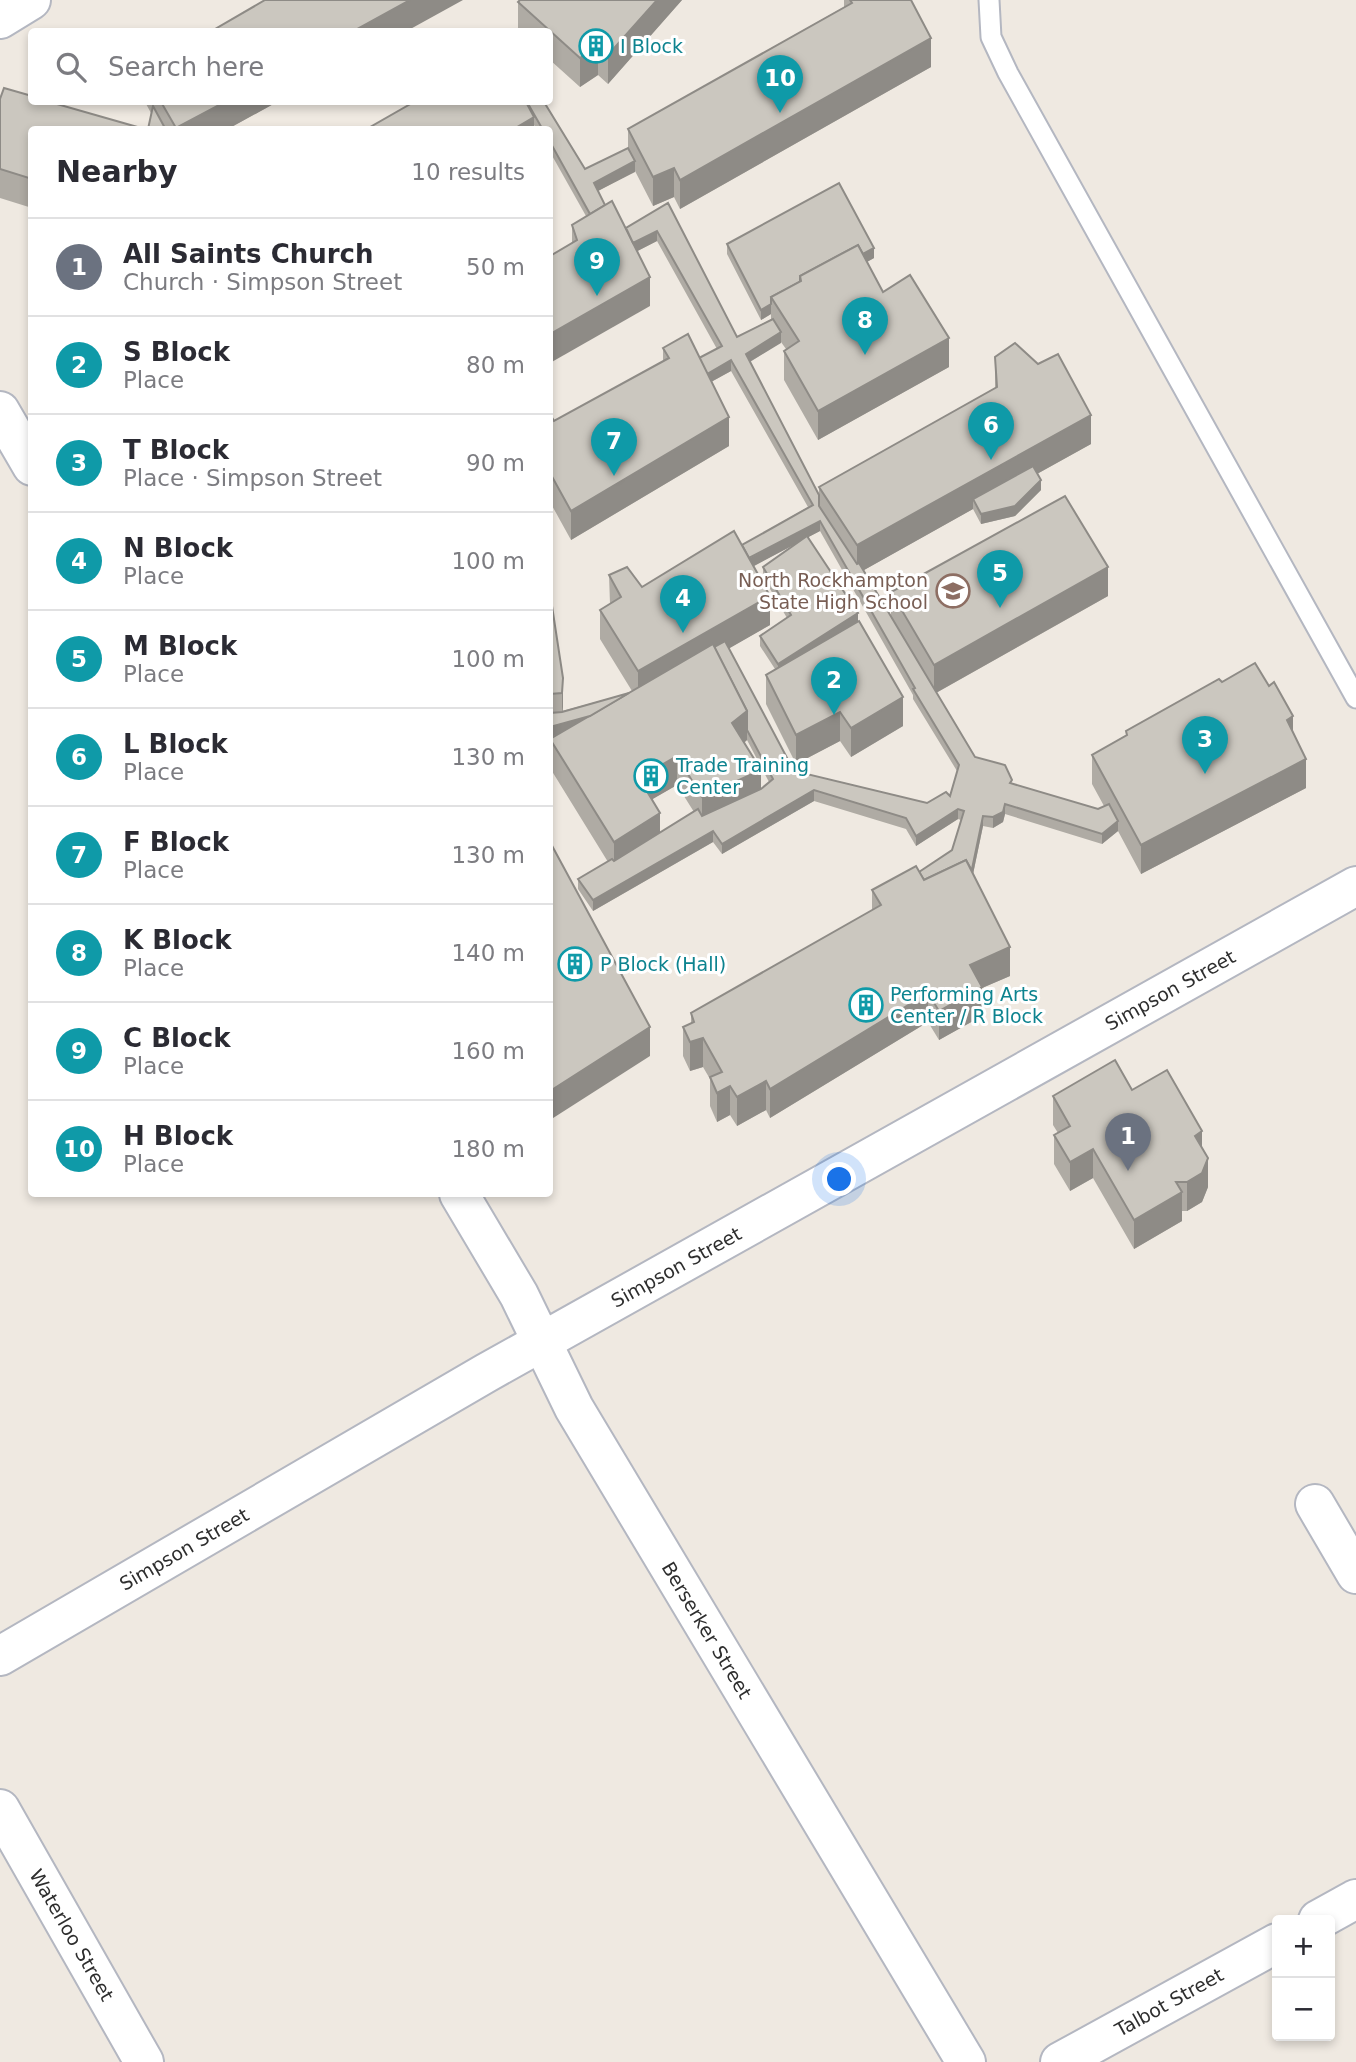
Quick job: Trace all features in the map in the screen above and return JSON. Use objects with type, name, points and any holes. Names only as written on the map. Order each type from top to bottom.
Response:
[{"type":"street","points":[[0,19],[31,0]]},
{"type":"street","points":[[0,411],[28,459]]},
{"type":"street","name":"Simpson Street","points":[[0,1656],[540,1343],[1356,886]]},
{"type":"street","name":"Berserker Street","points":[[460,1197],[519,1295],[540,1343],[574,1408],[966,2062]]},
{"type":"street","points":[[1315,1504],[1356,1574]]},
{"type":"street","name":"Waterloo Street","points":[[0,1809],[144,2062]]},
{"type":"street","points":[[1327,1915],[1356,1899]]},
{"type":"street","name":"Talbot Street","points":[[1060,2062],[1272,1945]]},
{"type":"lane","points":[[989,0],[991,37],[1008,73],[1356,698]]},
{"type":"building","points":[[265,0],[410,0],[359,28],[217,28]]},
{"type":"building","points":[[657,0],[608,55],[598,46],[580,58],[553,34],[553,28],[547,28],[518,2]]},
{"type":"building","points":[[850,0],[911,0],[931,38],[680,180],[674,168],[653,177],[628,129],[852,3]]},
{"type":"building","points":[[4,88],[28,95],[28,105],[60,105],[134,126],[28,126],[28,178],[0,169],[0,99]]},
{"type":"building","points":[[163,105],[219,105],[180,126],[175,126]]},
{"type":"building","points":[[409,105],[528,105],[534,117],[519,126],[372,126]]},
{"type":"building","points":[[529,105],[546,105],[585,169],[628,148],[635,161],[594,183],[605,205],[590,214],[553,147],[553,126],[541,126]]},
{"type":"building","points":[[153,106],[164,126],[149,126]]},
{"type":"building","points":[[839,183],[874,248],[863,254],[858,245],[800,276],[800,282],[771,297],[771,304],[761,310],[727,244]]},
{"type":"building","points":[[612,201],[650,277],[553,332],[553,254],[577,240],[572,225]]},
{"type":"building","points":[[668,203],[737,337],[773,319],[781,332],[746,354],[819,495],[819,506],[857,564],[859,563],[975,757],[1005,765],[1012,780],[1010,783],[1098,809],[1109,804],[1118,821],[1102,834],[1005,804],[1003,812],[993,817],[983,816],[972,869],[966,860],[924,880],[919,872],[952,850],[964,811],[958,809],[916,836],[906,818],[814,790],[722,844],[713,831],[593,900],[578,879],[612,859],[614,861],[698,809],[702,816],[761,789],[773,779],[747,730],[747,711],[714,647],[725,641],[794,771],[927,803],[946,792],[950,796],[959,765],[913,689],[915,688],[820,521],[749,558],[742,545],[813,505],[731,360],[707,374],[699,358],[722,346],[657,231],[633,243],[626,228]]},
{"type":"building","points":[[858,245],[883,292],[910,275],[949,338],[818,411],[784,351],[799,341],[771,297],[801,281],[800,276]]},
{"type":"building","points":[[688,334],[729,417],[571,511],[553,478],[553,419],[669,358],[663,348]]},
{"type":"building","points":[[1015,343],[1038,364],[1058,354],[1091,415],[857,545],[819,487],[997,387],[995,357]]},
{"type":"building","points":[[1033,466],[1041,480],[1015,506],[981,514],[973,499]]},
{"type":"building","points":[[1065,496],[1108,567],[934,665],[891,592]]},
{"type":"building","points":[[734,531],[770,596],[638,671],[600,610],[621,597],[609,575],[627,567],[642,587]]},
{"type":"building","points":[[807,536],[858,613],[778,664],[760,636],[791,615],[763,567]]},
{"type":"building","points":[[553,613],[563,678],[562,693],[553,694]]},
{"type":"building","points":[[859,621],[903,697],[851,728],[840,712],[796,735],[766,675]]},
{"type":"building","name":"Trade Training Center","points":[[713,644],[747,711],[732,723],[761,770],[702,797],[677,756],[639,778],[660,813],[614,842],[553,744],[553,737]]},
{"type":"building","points":[[1255,663],[1269,686],[1274,682],[1293,716],[1287,720],[1306,759],[1141,845],[1092,755],[1127,735],[1126,731],[1219,679],[1222,682]]},
{"type":"building","points":[[629,693],[590,716],[553,726],[553,713]]},
{"type":"building","name":"P Block (Hall)","points":[[553,848],[650,1027],[553,1089]]},
{"type":"building","name":"Performing Arts Center / R Block","points":[[966,860],[1010,947],[970,965],[982,987],[939,1011],[928,993],[770,1089],[766,1081],[737,1097],[730,1086],[717,1093],[710,1077],[722,1072],[703,1038],[690,1042],[683,1027],[694,1022],[691,1013],[881,905],[872,890],[916,866],[924,880]]},
{"type":"building","points":[[1115,1060],[1132,1090],[1167,1070],[1202,1131],[1195,1136],[1208,1158],[1202,1173],[1187,1182],[1176,1182],[1182,1192],[1134,1220],[1093,1149],[1070,1162],[1054,1135],[1070,1126],[1053,1096]]},
{"type":"place","name":"I Block","points":[[596,46]]},
{"type":"place","name":"H Block","points":[[780,113]]},
{"type":"place","name":"C Block","points":[[597,296]]},
{"type":"place","name":"K Block","points":[[865,355]]},
{"type":"place","name":"L Block","points":[[991,460]]},
{"type":"place","name":"F Block","points":[[614,476]]},
{"type":"place","name":"North Rockhampton State High School","points":[[953,591]]},
{"type":"place","name":"M Block","points":[[1000,608]]},
{"type":"place","name":"N Block","points":[[683,633]]},
{"type":"place","name":"S Block","points":[[834,715]]},
{"type":"place","name":"T Block","points":[[1205,774]]},
{"type":"place","name":"Trade Training Center","points":[[651,776]]},
{"type":"place","name":"P Block (Hall)","points":[[575,964]]},
{"type":"place","name":"Performing Arts Center / R Block","points":[[866,1005]]},
{"type":"place","name":"All Saints Church","points":[[1128,1171]]}]
